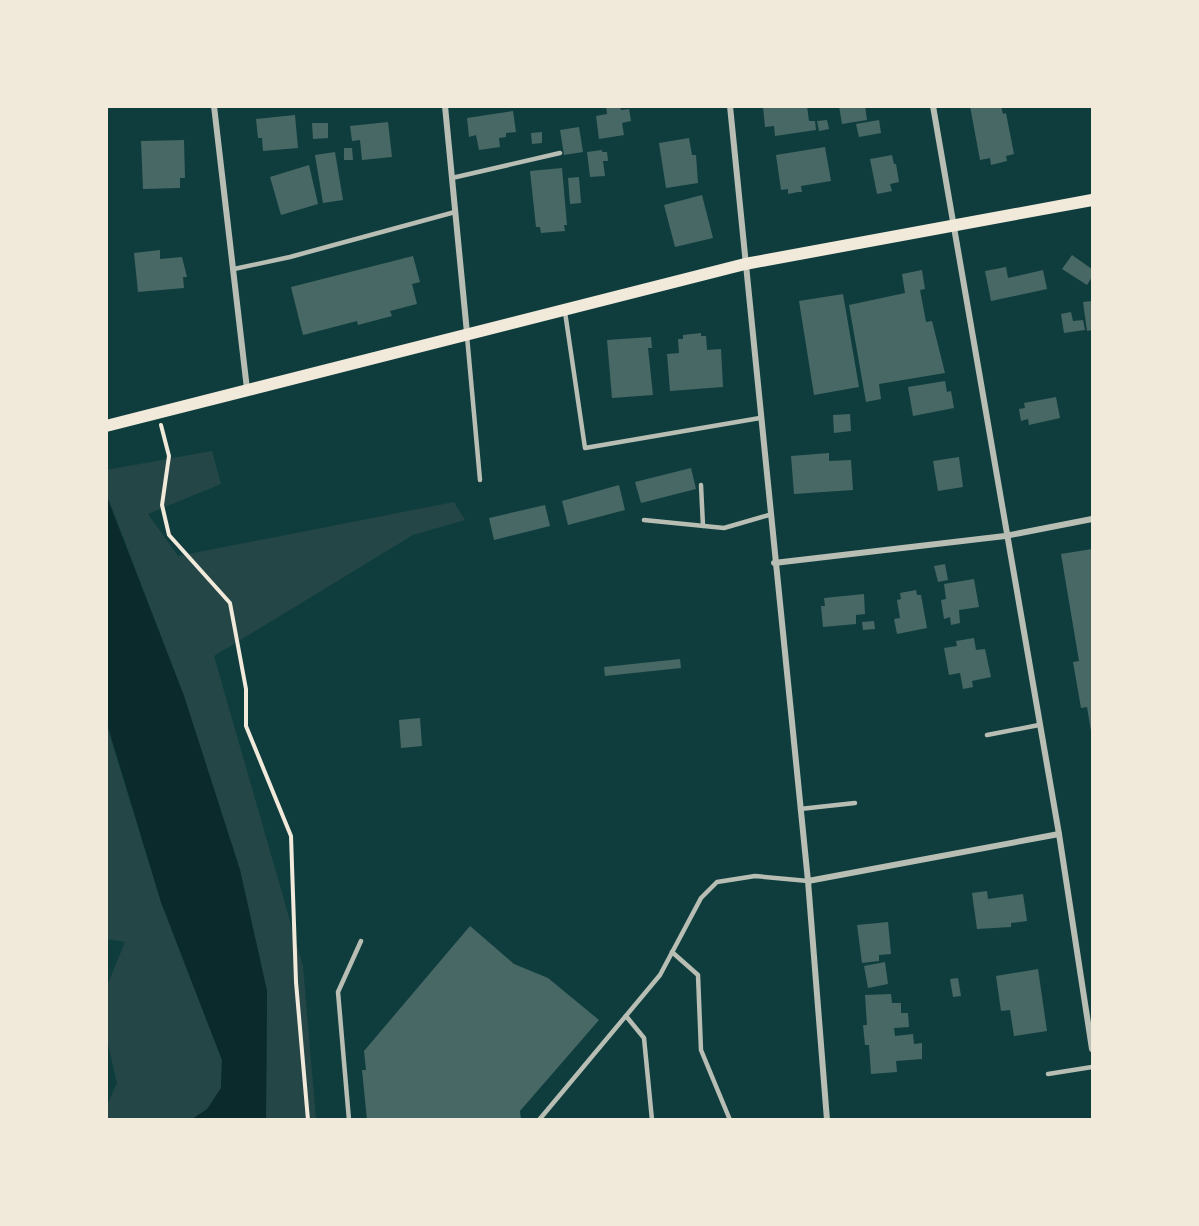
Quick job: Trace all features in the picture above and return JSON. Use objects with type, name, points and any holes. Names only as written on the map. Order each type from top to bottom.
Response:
[{"type":"main road","points":[[106,426],[745,264],[954,223],[1092,200]]},
{"type":"street","points":[[214,106],[247,389]]},
{"type":"street","points":[[445,106],[467,333]]},
{"type":"street","points":[[730,106],[769,515],[808,881],[827,1119]]},
{"type":"street","points":[[933,106],[1005,536],[1059,834],[1092,1049]]},
{"type":"street","points":[[774,563],[1005,536],[1092,519]]},
{"type":"street","points":[[808,881],[1059,834]]},
{"type":"lane","points":[[452,178],[561,153]]},
{"type":"lane","points":[[234,269],[290,257],[455,212]]},
{"type":"lane","points":[[565,309],[585,448],[760,418]]},
{"type":"lane","points":[[467,333],[480,480]]},
{"type":"lane","points":[[702,485],[703,526]]},
{"type":"lane","points":[[644,520],[724,528],[769,515]]},
{"type":"lane","points":[[987,735],[1039,724]]},
{"type":"lane","points":[[800,809],[855,803]]},
{"type":"lane","points":[[540,1119],[660,975],[701,898],[717,882],[755,876],[808,881]]},
{"type":"lane","points":[[349,1119],[338,992],[361,941]]},
{"type":"lane","points":[[672,952],[698,975],[701,1050],[730,1119]]},
{"type":"lane","points":[[626,1016],[644,1038],[652,1119]]},
{"type":"lane","points":[[1048,1074],[1092,1067]]},
{"type":"path","points":[[159,413],[169,456],[162,505],[169,535],[230,603],[246,689],[246,726],[291,836],[296,982],[309,1119]]},
{"type":"shaded area","points":[[212,451],[221,484],[148,514],[178,556],[454,502],[465,520],[413,535],[214,656],[303,966],[316,1119],[266,1119],[267,991],[240,870],[184,696],[107,495],[106,470]]},
{"type":"shaded area","points":[[106,495],[184,696],[240,870],[267,991],[266,1119],[192,1119],[207,1109],[221,1088],[222,1060],[161,902],[107,723]]},
{"type":"shaded area","points":[[106,723],[161,902],[222,1060],[221,1088],[208,1109],[215,1119],[107,1119],[107,1105],[117,1083],[107,1040],[107,986],[125,942],[107,939]]},
{"type":"building","points":[[606,106],[620,106],[621,110],[629,109],[631,121],[622,123],[624,135],[599,139],[596,116],[607,114]]},
{"type":"building","points":[[807,106],[809,121],[815,121],[816,130],[775,136],[774,126],[765,127],[763,107]]},
{"type":"building","points":[[839,106],[865,106],[867,120],[842,124]]},
{"type":"building","points":[[970,106],[1001,106],[1003,114],[1006,113],[1014,154],[1006,156],[1007,161],[991,165],[990,158],[980,160]]},
{"type":"building","points":[[513,111],[516,132],[506,133],[506,137],[499,138],[500,147],[479,150],[476,135],[469,137],[467,118]]},
{"type":"building","points":[[295,115],[298,148],[263,151],[262,138],[258,138],[256,119]]},
{"type":"building","points":[[827,120],[829,129],[819,131],[817,121]]},
{"type":"building","points":[[879,120],[881,133],[859,137],[856,124]]},
{"type":"building","points":[[388,122],[392,157],[362,160],[360,140],[352,141],[350,126]]},
{"type":"building","points":[[312,123],[328,123],[328,138],[313,139]]},
{"type":"building","points":[[579,127],[583,152],[564,155],[560,130]]},
{"type":"building","points":[[542,132],[542,143],[532,144],[531,133]]},
{"type":"building","points":[[689,138],[692,155],[696,155],[698,183],[666,188],[659,143]]},
{"type":"building","points":[[184,140],[185,178],[180,178],[180,188],[143,189],[141,141]]},
{"type":"building","points":[[825,147],[831,181],[801,186],[802,192],[788,194],[788,189],[781,190],[776,155]]},
{"type":"building","points":[[344,148],[352,148],[353,160],[344,160]]},
{"type":"building","points":[[602,150],[602,152],[607,152],[608,161],[603,161],[605,176],[590,177],[587,152]]},
{"type":"building","points":[[335,152],[343,200],[323,203],[315,155]]},
{"type":"building","points":[[892,155],[899,182],[890,184],[892,191],[877,194],[870,159]]},
{"type":"building","points":[[309,165],[318,204],[281,215],[270,177]]},
{"type":"building","points":[[562,168],[567,225],[564,225],[565,231],[541,233],[540,227],[536,227],[530,171]]},
{"type":"building","points":[[579,177],[581,203],[570,204],[568,178]]},
{"type":"building","points":[[702,195],[713,238],[675,247],[664,205]]},
{"type":"building","points":[[160,250],[160,259],[182,257],[187,277],[183,277],[184,288],[138,292],[134,253]]},
{"type":"building","points":[[1072,255],[1092,269],[1092,277],[1087,285],[1062,269]]},
{"type":"building","points":[[413,256],[420,282],[412,284],[417,304],[390,311],[392,316],[358,325],[357,321],[303,335],[291,287]]},
{"type":"building","points":[[1006,267],[1008,278],[1043,270],[1047,289],[991,301],[985,271]]},
{"type":"building","points":[[922,270],[925,289],[920,290],[926,322],[932,321],[945,373],[879,384],[881,399],[866,402],[849,305],[905,293],[902,274]]},
{"type":"building","points":[[843,294],[859,387],[814,395],[799,301]]},
{"type":"building","points":[[1092,301],[1092,330],[1087,331],[1083,302]]},
{"type":"building","points":[[1071,312],[1073,321],[1083,320],[1085,330],[1064,333],[1061,314]]},
{"type":"building","points":[[701,333],[701,336],[706,336],[707,350],[721,349],[723,387],[670,391],[667,354],[679,353],[678,339],[683,339],[683,335]]},
{"type":"building","points":[[651,337],[652,348],[648,348],[653,395],[612,398],[607,340]]},
{"type":"building","points":[[945,381],[947,392],[951,391],[954,408],[913,416],[908,387]]},
{"type":"building","points":[[1056,397],[1060,418],[1029,425],[1028,419],[1021,421],[1019,409],[1025,408],[1024,403]]},
{"type":"building","points":[[850,414],[851,431],[834,433],[833,415]]},
{"type":"building","points":[[829,453],[829,461],[851,460],[853,490],[794,494],[791,456]]},
{"type":"building","points":[[959,457],[963,487],[938,491],[933,461]]},
{"type":"building","points":[[691,468],[696,489],[641,503],[635,482]]},
{"type":"building","points":[[619,485],[625,510],[568,525],[562,501]]},
{"type":"building","points":[[545,505],[550,526],[494,540],[489,518]]},
{"type":"building","points":[[1092,549],[1091,731],[1087,707],[1081,708],[1073,662],[1079,661],[1061,554]]},
{"type":"building","points":[[945,564],[948,580],[938,582],[934,566]]},
{"type":"building","points":[[974,579],[979,607],[959,610],[960,623],[951,625],[950,617],[944,619],[941,600],[946,599],[944,584]]},
{"type":"building","points":[[916,590],[917,595],[921,595],[927,628],[897,634],[894,619],[900,618],[897,600],[901,599],[900,593]]},
{"type":"building","points":[[864,594],[865,614],[856,615],[856,624],[823,627],[821,606],[825,606],[824,598]]},
{"type":"building","points":[[874,621],[875,629],[863,630],[862,622]]},
{"type":"building","points":[[974,638],[976,650],[985,649],[991,677],[972,681],[973,687],[963,689],[960,673],[949,675],[944,648],[957,646],[956,641]]},
{"type":"building","points":[[680,659],[681,668],[605,676],[604,667]]},
{"type":"building","points":[[420,718],[422,746],[401,748],[399,720]]},
{"type":"building","points":[[987,891],[988,899],[1023,894],[1027,921],[1011,923],[1011,927],[977,929],[972,893]]},
{"type":"building","points":[[888,922],[891,954],[879,955],[879,961],[862,963],[857,925]]},
{"type":"building","points":[[470,926],[514,964],[548,978],[599,1020],[520,1111],[521,1120],[367,1120],[362,1070],[366,1070],[364,1051]]},
{"type":"building","points":[[885,962],[888,984],[868,988],[864,966]]},
{"type":"building","points":[[1038,969],[1047,1031],[1014,1036],[1010,1010],[1001,1011],[996,976]]},
{"type":"building","points":[[958,978],[961,996],[953,997],[950,979]]},
{"type":"building","points":[[891,994],[892,1003],[901,1003],[901,1013],[908,1013],[909,1027],[894,1028],[895,1036],[913,1034],[914,1044],[922,1043],[922,1059],[896,1061],[897,1072],[871,1074],[869,1045],[865,1045],[863,1025],[867,1025],[865,995]]}]
